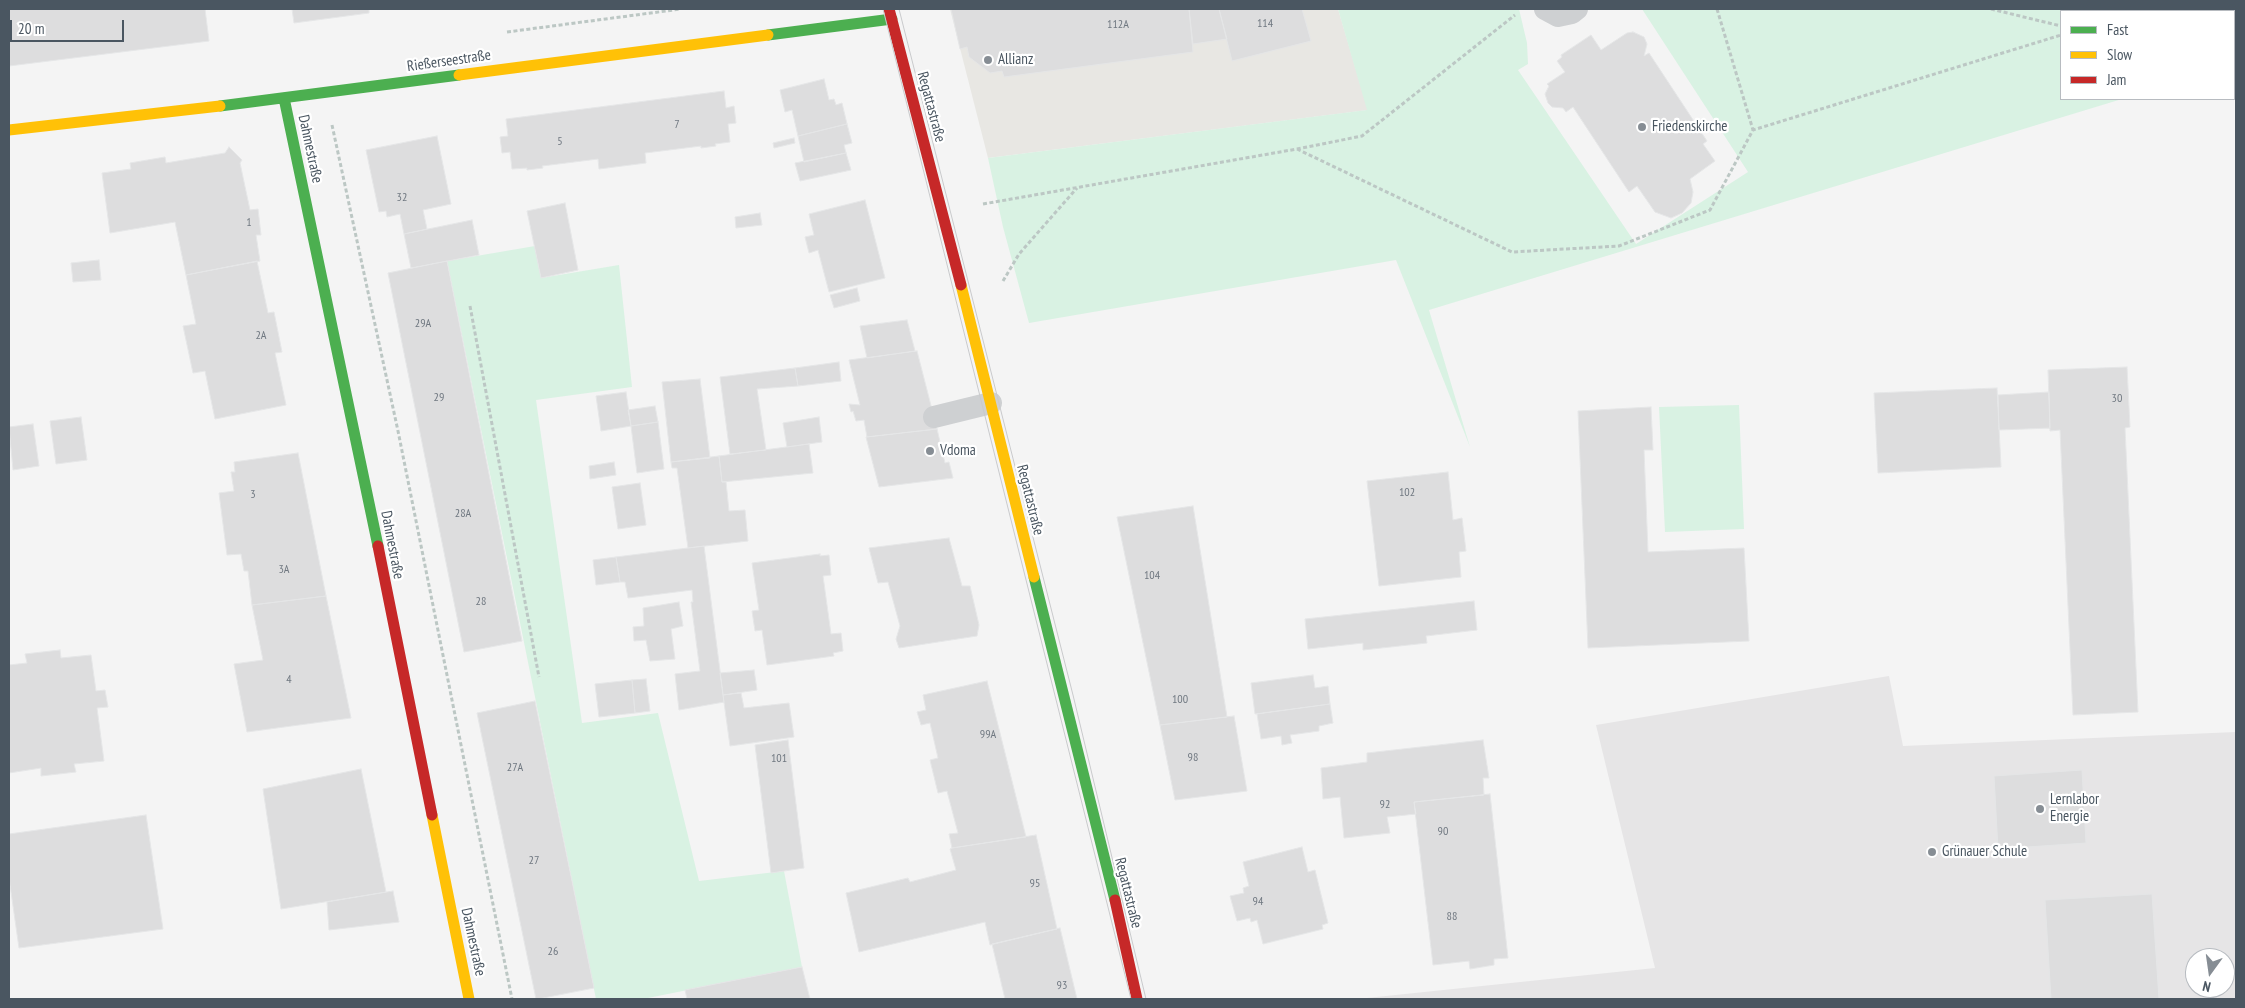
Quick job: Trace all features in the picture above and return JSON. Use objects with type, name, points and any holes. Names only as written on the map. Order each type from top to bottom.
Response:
[{"type":"street","points":[[2235,9],[2236,16]]},
{"type":"street","name":"Rießerseestraße","points":[[9,130],[284,98],[891,14]]},
{"type":"street","name":"Regattastraße","points":[[891,14],[991,404],[1138,999]]},
{"type":"street","name":"Dahmestraße","points":[[284,98],[356,437],[469,999]]},
{"type":"lane","points":[[1545,9],[1558,16],[1572,14],[1577,9]]},
{"type":"lane","points":[[934,417],[991,404]]},
{"type":"path","points":[[983,204],[1362,136],[1523,9]]},
{"type":"path","points":[[1717,9],[1753,130]]},
{"type":"path","points":[[1991,9],[2060,26]]},
{"type":"path","points":[[1297,149],[1512,252],[1619,246],[1710,210],[1753,130],[2060,35]]},
{"type":"path","points":[[330,117],[398,431],[512,999]]},
{"type":"path","points":[[1003,281],[1019,254],[1078,187]]},
{"type":"path","points":[[470,306],[539,677]]},
{"type":"shaded area","points":[[950,9],[1338,9],[1368,110],[988,158]]},
{"type":"shaded area","name":"Grünauer Schule","points":[[1889,676],[1903,746],[2236,732],[2236,999],[1357,999],[1655,968],[1596,725]]},
{"type":"green space","points":[[1338,9],[1519,9],[1527,43],[1528,64],[1518,70],[1636,244],[1748,172],[1642,9],[2202,9],[2060,10],[2060,100],[2119,100],[1429,310],[1470,447],[1396,260],[1029,323],[1003,227],[988,158],[1367,110]]},
{"type":"green space","points":[[535,246],[541,278],[619,265],[632,387],[536,400],[582,723],[658,713],[699,881],[784,871],[802,967],[643,999],[596,999],[447,261]]},
{"type":"green space","points":[[1739,405],[1744,529],[1665,532],[1659,407]]},
{"type":"building","points":[[9,9],[205,9],[209,41],[9,66]]},
{"type":"building","points":[[292,9],[369,9],[369,13],[294,23]]},
{"type":"building","points":[[951,9],[1189,9],[1193,52],[1004,77],[1002,71],[990,73],[969,57],[967,47],[960,49]]},
{"type":"building","points":[[1189,9],[1219,9],[1227,39],[1193,44]]},
{"type":"building","points":[[1219,9],[1302,9],[1311,41],[1232,61]]},
{"type":"building","name":"Friedenskirche","points":[[1633,32],[1644,37],[1647,44],[1644,56],[1649,53],[1707,141],[1703,144],[1715,161],[1690,179],[1693,192],[1691,203],[1682,213],[1671,218],[1655,212],[1637,186],[1629,192],[1573,107],[1566,112],[1563,108],[1552,107],[1548,103],[1545,94],[1549,86],[1547,84],[1565,72],[1557,61],[1562,57],[1561,55],[1591,35],[1601,50],[1627,33]]},
{"type":"building","points":[[824,79],[829,100],[834,99],[836,105],[842,103],[847,124],[798,136],[792,110],[785,112],[780,90]]},
{"type":"building","points":[[724,91],[726,108],[734,106],[736,123],[728,124],[730,142],[715,144],[716,146],[645,153],[646,163],[599,169],[598,159],[542,166],[543,168],[527,170],[527,168],[512,169],[510,152],[502,153],[500,137],[508,136],[506,119]]},
{"type":"building","points":[[847,124],[852,143],[844,145],[846,153],[804,162],[798,136]]},
{"type":"building","points":[[437,136],[451,204],[423,210],[427,229],[404,234],[400,214],[387,217],[386,211],[379,212],[366,150]]},
{"type":"building","points":[[794,138],[795,143],[774,148],[773,143]]},
{"type":"building","points":[[229,147],[242,160],[240,163],[250,210],[258,209],[261,235],[256,235],[260,261],[186,275],[175,222],[110,233],[102,173],[131,169],[130,163],[165,157],[166,163],[225,153]]},
{"type":"building","points":[[846,153],[851,170],[800,181],[795,163]]},
{"type":"building","points":[[865,200],[885,278],[829,292],[818,250],[809,253],[805,237],[814,235],[809,214]]},
{"type":"building","points":[[565,203],[578,270],[541,278],[527,211]]},
{"type":"building","points":[[760,213],[762,225],[736,228],[735,217]]},
{"type":"building","points":[[472,220],[479,255],[411,268],[404,234]]},
{"type":"building","points":[[99,260],[101,280],[73,282],[71,263]]},
{"type":"building","points":[[257,261],[268,313],[274,312],[282,352],[275,353],[286,405],[215,419],[205,371],[193,373],[183,326],[196,324],[186,275]]},
{"type":"building","points":[[447,261],[522,641],[464,652],[388,273]]},
{"type":"building","points":[[857,288],[860,301],[834,308],[830,295]]},
{"type":"building","points":[[907,320],[915,351],[867,358],[860,326]]},
{"type":"building","points":[[917,351],[937,429],[867,437],[864,420],[856,421],[849,404],[860,405],[849,360]]},
{"type":"building","points":[[839,362],[841,381],[798,386],[795,368]]},
{"type":"building","points":[[2127,367],[2130,427],[2125,428],[2138,712],[2073,715],[2060,430],[2050,431],[2048,370]]},
{"type":"building","points":[[795,368],[798,386],[757,389],[766,450],[730,454],[720,377]]},
{"type":"building","points":[[700,379],[710,458],[671,462],[662,382]]},
{"type":"building","points":[[1997,388],[2001,467],[1878,473],[1874,393]]},
{"type":"building","points":[[626,392],[631,426],[601,431],[596,396]]},
{"type":"building","points":[[2049,392],[2050,428],[1999,430],[1998,395]]},
{"type":"building","points":[[655,406],[658,422],[631,426],[628,410]]},
{"type":"building","points":[[1651,407],[1653,450],[1644,450],[1648,552],[1744,548],[1749,641],[1588,648],[1578,411]]},
{"type":"building","points":[[81,417],[87,460],[56,464],[50,421]]},
{"type":"building","points":[[819,417],[822,442],[787,447],[783,423]]},
{"type":"building","points":[[658,422],[664,469],[637,473],[631,426]]},
{"type":"building","points":[[33,424],[39,466],[13,470],[9,427]]},
{"type":"building","points":[[937,429],[945,463],[949,462],[953,478],[879,487],[866,437]]},
{"type":"building","points":[[809,444],[813,473],[722,482],[719,456]]},
{"type":"building","points":[[298,453],[326,596],[252,605],[248,571],[244,571],[241,554],[227,555],[219,493],[234,491],[231,472],[235,472],[234,462]]},
{"type":"building","points":[[719,456],[722,482],[726,482],[729,511],[745,510],[748,541],[688,548],[677,468],[672,468],[671,462]]},
{"type":"building","points":[[614,462],[616,475],[590,479],[589,466]]},
{"type":"building","points":[[1448,472],[1453,520],[1462,518],[1466,551],[1459,552],[1461,577],[1379,586],[1367,481]]},
{"type":"building","points":[[640,483],[646,525],[618,529],[612,487]]},
{"type":"building","points":[[1193,506],[1227,717],[1160,725],[1117,517]]},
{"type":"building","points":[[949,538],[962,586],[970,586],[979,625],[977,636],[899,648],[896,639],[900,626],[888,582],[878,583],[869,548]]},
{"type":"building","points":[[704,546],[724,702],[679,710],[675,674],[700,671],[691,602],[693,602],[692,590],[628,598],[625,582],[620,582],[616,557]]},
{"type":"building","points":[[820,554],[820,556],[829,555],[831,575],[823,576],[831,634],[841,633],[843,651],[833,653],[834,656],[767,665],[762,630],[755,631],[752,611],[759,610],[752,563]]},
{"type":"building","points":[[616,557],[620,582],[596,585],[593,560]]},
{"type":"building","points":[[326,596],[351,718],[247,732],[234,664],[263,660],[252,605]]},
{"type":"building","points":[[1474,601],[1477,630],[1426,636],[1427,643],[1363,650],[1363,643],[1308,649],[1305,619]]},
{"type":"building","points":[[679,602],[683,626],[671,629],[675,659],[650,661],[646,640],[634,641],[633,627],[644,626],[643,608]]},
{"type":"building","points":[[60,650],[61,658],[91,655],[96,691],[105,690],[108,707],[97,708],[104,761],[74,764],[76,772],[41,776],[41,768],[9,773],[9,665],[27,663],[25,654]]},
{"type":"building","points":[[754,670],[757,690],[723,695],[720,673]]},
{"type":"building","points":[[1313,675],[1315,688],[1328,686],[1330,704],[1255,714],[1251,683]]},
{"type":"building","points":[[646,679],[650,711],[635,713],[632,680]]},
{"type":"building","points":[[632,680],[635,713],[599,717],[595,684]]},
{"type":"building","points":[[987,681],[1026,837],[952,848],[949,834],[958,833],[947,791],[938,793],[930,760],[938,758],[930,723],[921,725],[917,712],[926,710],[923,695]]},
{"type":"building","points":[[741,693],[744,708],[789,703],[794,737],[730,746],[723,695]]},
{"type":"building","points":[[535,701],[594,988],[538,999],[536,999],[477,713]]},
{"type":"building","points":[[1330,704],[1333,723],[1319,726],[1319,731],[1290,735],[1292,743],[1282,745],[1281,736],[1261,739],[1257,714]]},
{"type":"building","points":[[1234,716],[1247,791],[1175,800],[1160,725]]},
{"type":"building","points":[[788,740],[804,868],[771,873],[755,745]]},
{"type":"building","points":[[1483,740],[1489,778],[1483,778],[1484,795],[1414,802],[1416,814],[1387,817],[1390,833],[1344,838],[1340,797],[1323,799],[1321,768],[1367,762],[1367,753]]},
{"type":"building","points":[[361,769],[386,892],[281,909],[263,789]]},
{"type":"building","name":"Lernlabor Energie","points":[[2082,770],[2086,843],[1998,849],[1994,776]]},
{"type":"building","points":[[1490,794],[1508,958],[1494,959],[1494,965],[1470,969],[1469,961],[1433,965],[1414,802]]},
{"type":"building","points":[[146,815],[163,929],[19,948],[9,878],[9,834]]},
{"type":"building","points":[[1036,835],[1057,929],[990,945],[985,922],[859,952],[846,893],[908,878],[910,882],[956,870],[950,849],[952,848]]},
{"type":"building","points":[[1302,847],[1308,872],[1315,870],[1328,923],[1322,925],[1323,929],[1263,944],[1257,920],[1251,922],[1250,918],[1237,921],[1230,896],[1244,893],[1243,888],[1249,886],[1243,862]]},
{"type":"building","points":[[393,891],[399,922],[329,930],[327,902]]},
{"type":"building","points":[[2152,894],[2159,999],[2051,999],[2045,900]]},
{"type":"building","points":[[1060,928],[1077,999],[1005,999],[992,944]]},
{"type":"building","points":[[802,967],[810,999],[687,999],[685,990]]},
{"type":"tram line","points":[[883,9],[1131,999]]},
{"type":"tram line","points":[[899,9],[1073,695],[1146,999]]},
{"type":"traffic: fast","points":[[768,35],[892,19]]},
{"type":"traffic: fast","points":[[220,106],[459,75]]},
{"type":"traffic: fast","points":[[284,98],[378,546]]},
{"type":"traffic: fast","points":[[1034,577],[1115,900]]},
{"type":"traffic: slow","points":[[459,75],[768,35]]},
{"type":"traffic: slow","points":[[9,130],[220,106]]},
{"type":"traffic: slow","points":[[961,285],[1034,577]]},
{"type":"traffic: slow","points":[[432,815],[469,999]]},
{"type":"traffic: jam","points":[[889,9],[961,285]]},
{"type":"traffic: jam","points":[[378,546],[432,815]]},
{"type":"traffic: jam","points":[[1115,900],[1137,999]]},
{"type":"place","name":"Allianz","points":[[988,60]]},
{"type":"place","name":"Friedenskirche","points":[[1642,127]]},
{"type":"place","name":"Vdoma","points":[[930,451]]},
{"type":"place","name":"Lernlabor Energie","points":[[2040,809]]},
{"type":"place","name":"Grünauer Schule","points":[[1932,852]]}]
